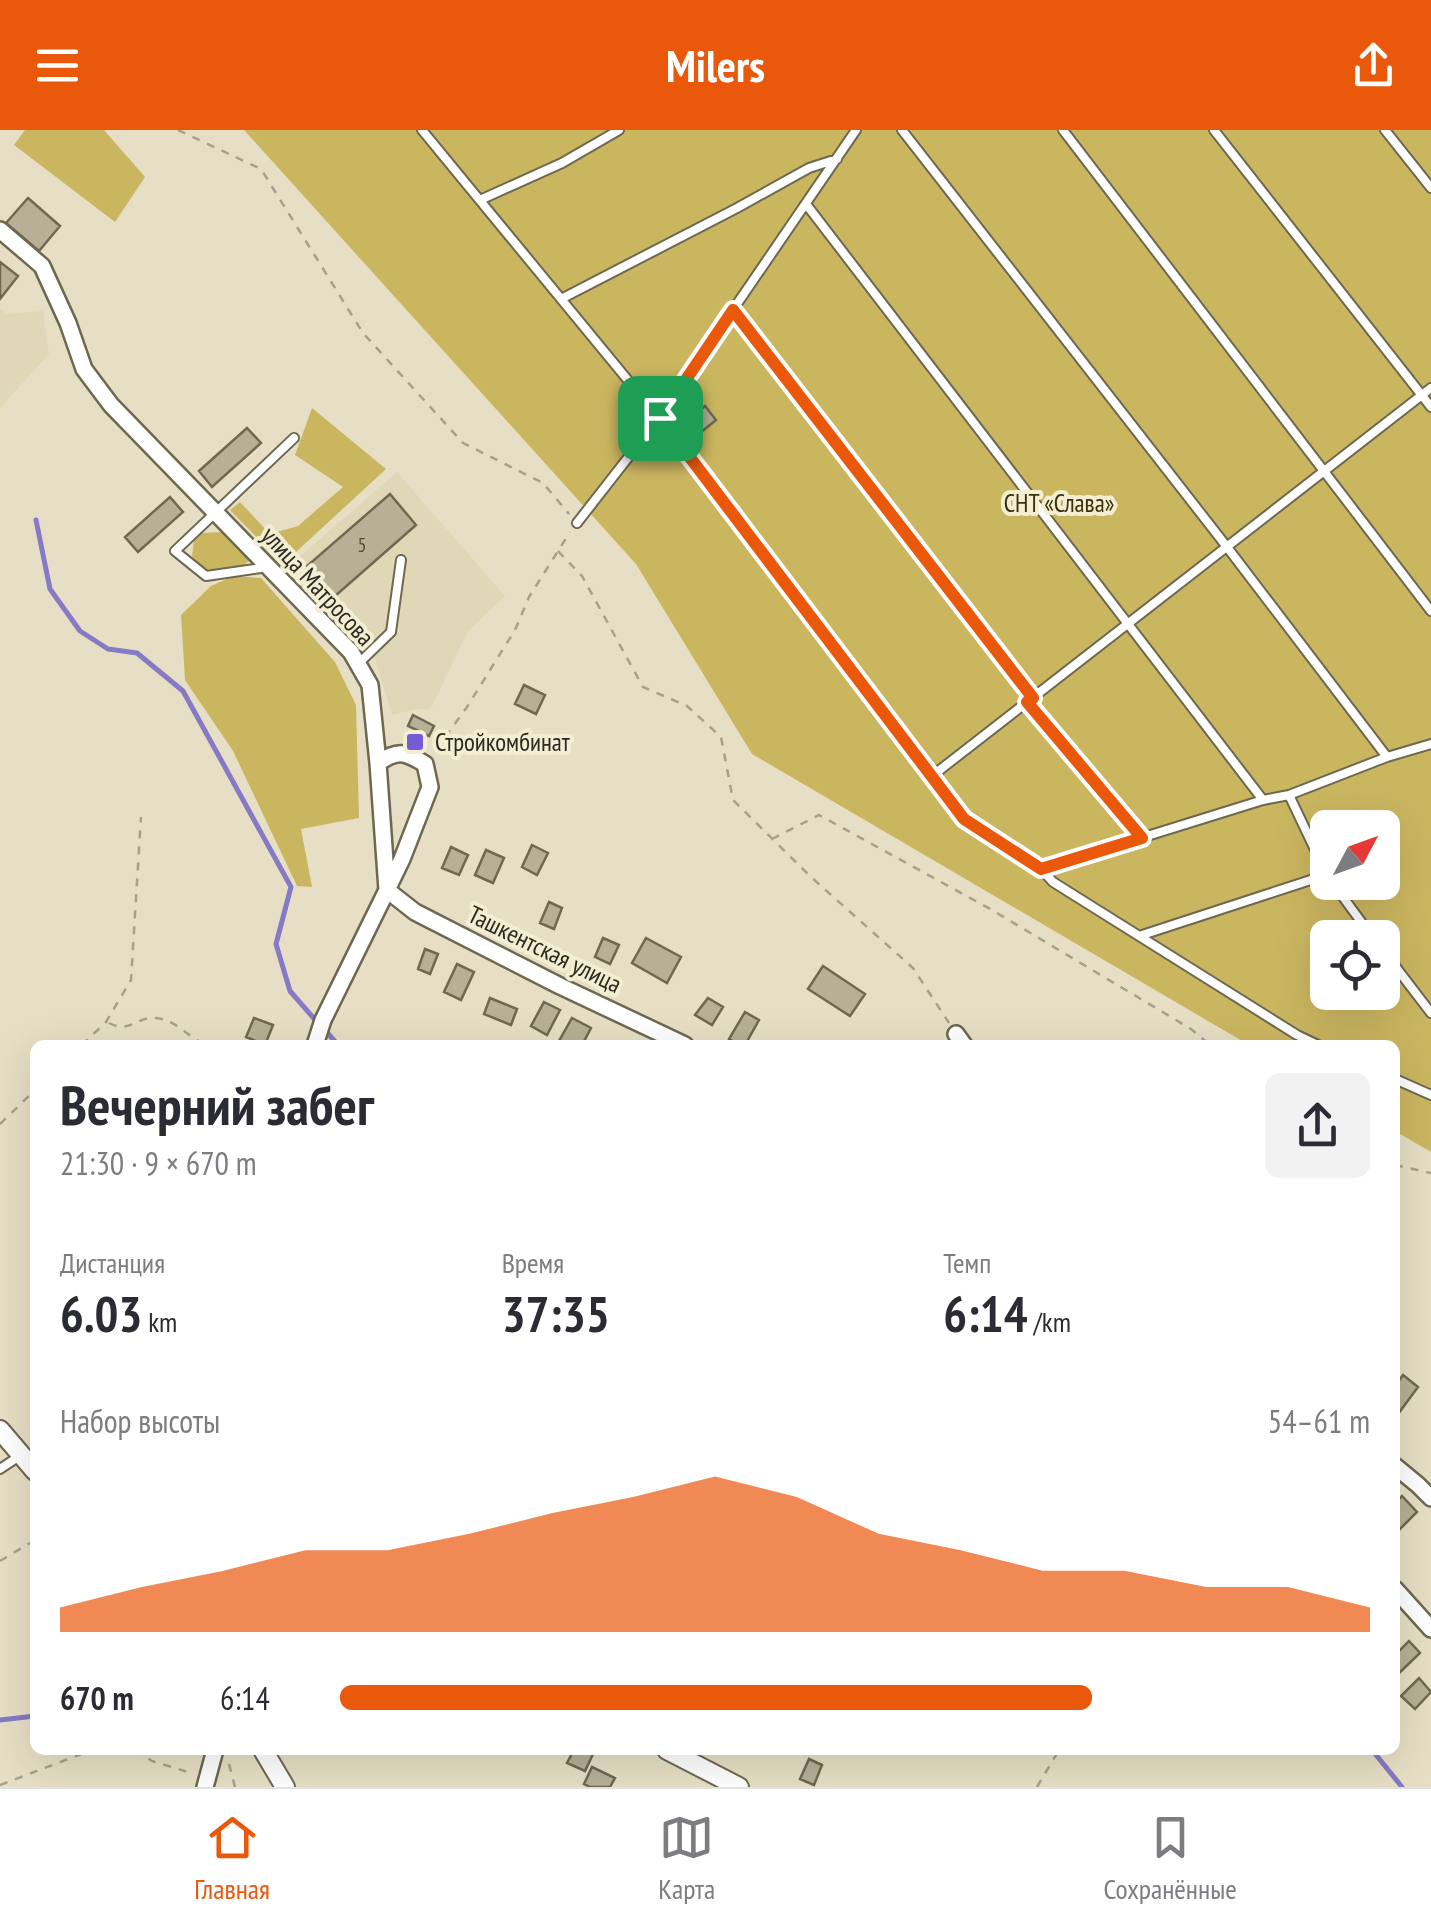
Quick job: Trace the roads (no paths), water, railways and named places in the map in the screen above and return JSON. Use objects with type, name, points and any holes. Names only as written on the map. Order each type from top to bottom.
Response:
[{"type":"street","name":"улица Матросова","points":[[0,230],[42,266],[84,370],[111,406],[352,652],[370,685],[387,890]]},
{"type":"street","points":[[317,1040],[402,859],[430,787],[424,764],[408,754],[392,753],[378,763]]},
{"type":"street","name":"Ташкентская улица","points":[[387,890],[415,912],[447,929],[674,1040]]},
{"type":"street","points":[[0,1430],[30,1464]]},
{"type":"street","points":[[1400,1470],[1431,1498]]},
{"type":"street","points":[[1400,1594],[1431,1628]]},
{"type":"street","points":[[206,1782],[214,1755]]},
{"type":"street","points":[[266,1755],[285,1787]]},
{"type":"street","points":[[676,1755],[739,1787]]},
{"type":"lane","points":[[422,130],[660,418],[964,819],[1041,869],[1052,882],[1308,1040]]},
{"type":"lane","points":[[480,200],[562,163],[619,130]]},
{"type":"lane","points":[[577,523],[660,418],[856,130]]},
{"type":"lane","points":[[902,130],[1387,757]]},
{"type":"lane","points":[[1063,130],[1431,611]]},
{"type":"lane","points":[[1214,130],[1431,406]]},
{"type":"lane","points":[[1384,130],[1431,188]]},
{"type":"lane","points":[[561,299],[809,168],[837,158]]},
{"type":"lane","points":[[806,204],[1263,800]]},
{"type":"lane","points":[[733,310],[1030,700],[1142,838]]},
{"type":"lane","points":[[932,776],[1431,388]]},
{"type":"lane","points":[[268,567],[206,576],[174,551],[294,438]]},
{"type":"lane","points":[[358,664],[392,632],[402,560]]},
{"type":"lane","points":[[1041,869],[1289,795],[1429,745],[1431,758]]},
{"type":"lane","points":[[1289,795],[1310,840]]},
{"type":"lane","points":[[1139,936],[1310,884]]},
{"type":"lane","points":[[1345,900],[1360,920]]},
{"type":"lane","points":[[1400,974],[1431,1014]]},
{"type":"lane","points":[[1400,1081],[1431,1096]]},
{"type":"lane","points":[[0,1469],[22,1454]]},
{"type":"waterway","points":[[36,520],[50,589],[80,631],[108,649],[137,653],[183,691],[291,887],[276,944],[290,991],[317,1022]]},
{"type":"waterway","points":[[325,1030],[334,1040]]},
{"type":"waterway","points":[[0,1720],[30,1717]]},
{"type":"waterway","points":[[1376,1755],[1402,1787]]},
{"type":"place","name":"Стройкомбинат","points":[[415,742]]},
{"type":"park label","name":"СНТ «Слава»","points":[[1059,503]]}]
